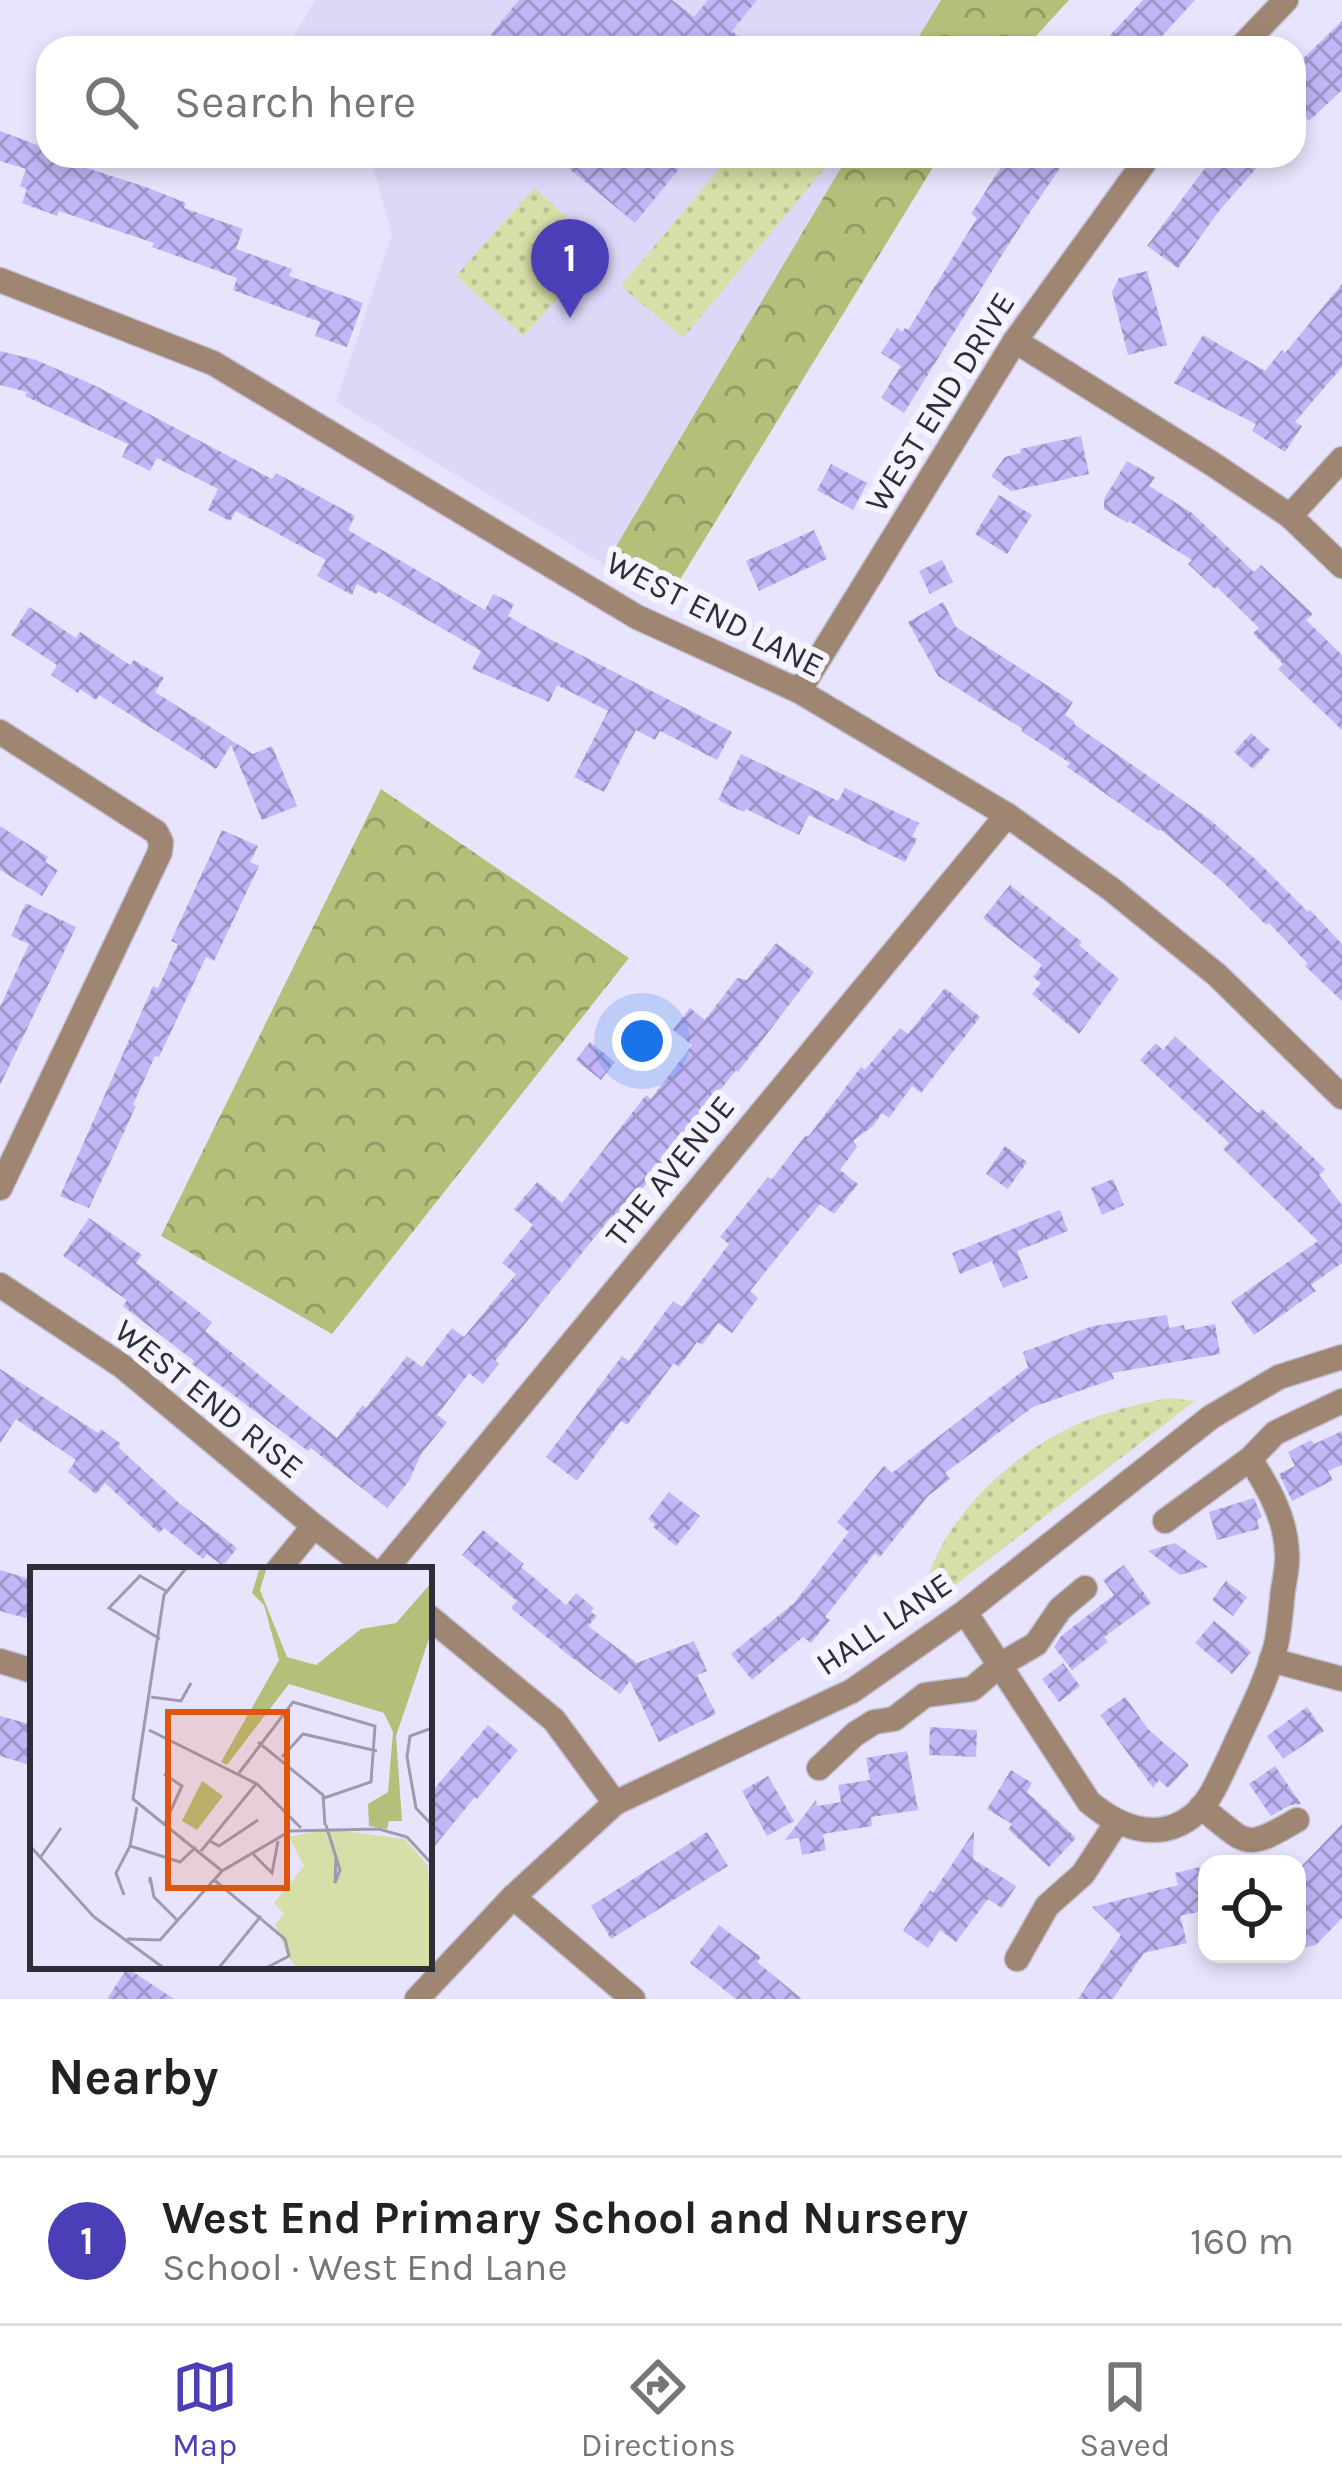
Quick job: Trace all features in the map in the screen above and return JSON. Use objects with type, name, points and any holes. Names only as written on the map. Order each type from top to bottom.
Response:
[{"type":"street","points":[[1252,36],[1286,0]]},
{"type":"street","name":"WEST END DRIVE","points":[[799,692],[1015,341],[1140,168]]},
{"type":"street","name":"WEST END LANE","points":[[0,280],[213,362],[637,616],[799,692],[1007,815],[1111,889],[1217,975],[1342,1097]]},
{"type":"street","points":[[1015,341],[1290,516],[1342,566]]},
{"type":"street","points":[[1290,516],[1342,459]]},
{"type":"street","points":[[0,732],[156,832],[161,842],[0,1188]]},
{"type":"street","name":"THE AVENUE","points":[[387,1567],[1007,815]]},
{"type":"street","name":"WEST END RISE","points":[[0,1286],[122,1366],[367,1567]]},
{"type":"street","name":"HALL LANE","points":[[416,1999],[513,1897],[614,1803],[852,1691],[965,1612],[1210,1418],[1279,1377],[1342,1358]]},
{"type":"street","points":[[1165,1521],[1250,1460],[1275,1432],[1342,1401]]},
{"type":"street","points":[[965,1612],[1089,1802],[1133,1830],[1179,1824],[1201,1807],[1219,1779],[1266,1678],[1277,1642],[1288,1553],[1282,1522],[1250,1460]]},
{"type":"street","points":[[280,1567],[314,1526]]},
{"type":"street","points":[[819,1768],[855,1734],[874,1722],[894,1720],[925,1695],[971,1689],[1036,1644],[1060,1609],[1085,1588]]},
{"type":"street","points":[[432,1619],[554,1720],[614,1803]]},
{"type":"street","points":[[1271,1660],[1342,1679]]},
{"type":"street","points":[[0,1661],[30,1670]]},
{"type":"street","points":[[1201,1807],[1259,1855]]},
{"type":"street","points":[[1240,1838],[1264,1840],[1297,1820]]},
{"type":"street","points":[[1017,1959],[1047,1906],[1082,1874],[1117,1822]]},
{"type":"street","points":[[513,1897],[633,1999]]},
{"type":"shaded area","points":[[315,0],[945,0],[926,36],[293,36]]},
{"type":"shaded area","points":[[373,168],[856,168],[636,584],[336,402],[392,234]]},
{"type":"green space","points":[[941,0],[1069,0],[1036,36],[919,36]]},
{"type":"green space","points":[[720,168],[825,168],[683,338],[621,286]]},
{"type":"green space","points":[[841,168],[933,168],[668,599],[605,565]]},
{"type":"green space","points":[[534,188],[602,249],[524,336],[456,276]]},
{"type":"green space","points":[[381,789],[629,958],[332,1334],[161,1236]]},
{"type":"green space","points":[[1169,1398],[1195,1401],[919,1613],[938,1553],[975,1499],[999,1475],[1080,1423]]},
{"type":"building","points":[[519,0],[672,0],[694,17],[708,0],[757,0],[732,31],[738,36],[491,34]]},
{"type":"building","points":[[1143,0],[1195,0],[1162,36],[1109,36]]},
{"type":"building","points":[[1342,21],[1342,90],[1309,121],[1306,118],[1306,56]]},
{"type":"building","points":[[0,131],[36,144],[36,168],[86,168],[146,187],[186,203],[184,208],[243,229],[236,249],[292,269],[289,276],[363,303],[347,347],[315,336],[320,322],[233,290],[237,278],[152,247],[154,243],[22,203],[27,189],[20,186],[26,169],[0,161]]},
{"type":"building","points":[[569,168],[679,169],[635,223]]},
{"type":"building","points":[[1000,168],[1060,168],[904,413],[881,398],[901,366],[881,353],[897,328],[908,330],[977,218],[971,214]]},
{"type":"building","points":[[1205,168],[1257,168],[1178,268],[1147,246]]},
{"type":"building","points":[[1147,271],[1167,345],[1128,355],[1112,292],[1119,278]]},
{"type":"building","points":[[1342,284],[1342,367],[1295,422],[1302,426],[1285,452],[1252,431],[1256,424],[1174,383],[1203,335],[1265,371]]},
{"type":"building","points":[[0,351],[36,360],[96,386],[272,479],[276,473],[355,516],[348,530],[485,610],[493,594],[514,604],[508,616],[732,732],[717,760],[660,731],[655,740],[636,730],[604,792],[574,777],[608,711],[557,685],[549,702],[472,669],[481,651],[378,591],[357,584],[352,595],[317,576],[326,560],[236,511],[230,521],[208,510],[218,489],[157,458],[150,471],[122,457],[128,444],[25,396],[27,392],[0,385]]},
{"type":"building","points":[[1081,436],[1089,474],[1011,491],[991,476],[1005,457],[1021,453],[1020,449]]},
{"type":"building","points":[[1127,461],[1155,477],[1149,486],[1192,513],[1254,572],[1261,565],[1313,614],[1306,620],[1342,655],[1342,730],[1278,669],[1283,664],[1253,633],[1259,628],[1188,564],[1192,560],[1104,509],[1104,499]]},
{"type":"building","points":[[831,464],[867,483],[853,510],[817,490]]},
{"type":"building","points":[[999,495],[1032,515],[1007,554],[975,534]]},
{"type":"building","points":[[814,530],[827,559],[759,591],[746,561]]},
{"type":"building","points":[[942,560],[953,582],[930,594],[919,571]]},
{"type":"building","points":[[943,602],[956,627],[1073,702],[1065,715],[1074,724],[1209,819],[1310,910],[1342,944],[1342,1001],[1269,923],[1160,829],[1067,767],[1070,763],[1023,729],[938,676],[908,622]]},
{"type":"building","points":[[29,607],[76,638],[80,632],[130,665],[134,660],[164,678],[155,692],[253,754],[272,746],[297,806],[262,820],[231,745],[216,769],[99,695],[96,700],[80,689],[78,693],[51,675],[57,665],[11,635]]},
{"type":"building","points":[[1251,733],[1270,750],[1253,769],[1234,752]]},
{"type":"building","points":[[741,754],[838,801],[845,788],[919,823],[905,862],[809,815],[799,835],[718,800]]},
{"type":"building","points":[[0,826],[48,857],[45,862],[58,870],[42,896],[0,870]]},
{"type":"building","points":[[222,830],[258,846],[250,862],[259,866],[214,961],[206,957],[159,1057],[155,1056],[89,1208],[60,1196],[153,986],[158,988],[178,944],[171,941]]},
{"type":"building","points":[[1010,885],[1082,942],[1079,945],[1119,979],[1079,1034],[1032,994],[1041,983],[1033,977],[1042,965],[983,918]]},
{"type":"building","points":[[26,903],[76,927],[0,1085],[0,1007],[29,944],[11,936]]},
{"type":"building","points":[[776,943],[814,972],[617,1221],[611,1217],[495,1361],[499,1364],[483,1384],[469,1373],[437,1415],[447,1422],[387,1508],[192,1364],[123,1306],[127,1300],[63,1256],[89,1218],[142,1255],[136,1263],[212,1322],[205,1331],[337,1438],[407,1356],[422,1367],[452,1328],[464,1337],[516,1274],[502,1263],[533,1225],[514,1209],[537,1182],[562,1203],[646,1095],[651,1099],[692,1045],[673,1030],[690,1008],[705,1020],[737,978],[747,980]]},
{"type":"building","points":[[945,988],[980,1017],[921,1093],[912,1086],[889,1118],[882,1113],[853,1141],[857,1147],[840,1170],[858,1184],[834,1214],[820,1204],[750,1291],[758,1298],[732,1333],[718,1323],[679,1367],[674,1363],[627,1425],[621,1421],[577,1481],[546,1457],[622,1356],[629,1361],[673,1301],[682,1307],[729,1244],[720,1237],[768,1177],[771,1180],[808,1137],[861,1067],[865,1070],[900,1028],[908,1034]]},
{"type":"building","points":[[1175,1036],[1325,1169],[1319,1175],[1342,1205],[1342,1263],[1311,1285],[1316,1291],[1254,1335],[1231,1302],[1318,1241],[1223,1149],[1229,1143],[1140,1060],[1156,1043],[1163,1050]]},
{"type":"building","points":[[590,1042],[615,1062],[601,1080],[576,1060]]},
{"type":"building","points":[[1005,1146],[1027,1162],[1008,1189],[986,1174]]},
{"type":"building","points":[[1113,1179],[1124,1205],[1102,1215],[1091,1188]]},
{"type":"building","points":[[1060,1210],[1068,1231],[1017,1251],[1028,1278],[1003,1288],[992,1261],[960,1274],[952,1253]]},
{"type":"building","points":[[1167,1315],[1169,1328],[1215,1324],[1220,1354],[1112,1373],[1114,1379],[1033,1407],[945,1473],[950,1479],[928,1496],[880,1557],[875,1553],[825,1617],[830,1620],[811,1643],[803,1637],[752,1680],[731,1654],[794,1603],[849,1532],[837,1522],[884,1466],[892,1473],[1028,1367],[1023,1352],[1093,1326]]},
{"type":"building","points":[[0,1369],[121,1444],[118,1447],[179,1503],[237,1548],[223,1566],[207,1554],[203,1559],[164,1528],[159,1533],[105,1483],[96,1494],[68,1472],[76,1460],[16,1419],[0,1443]]},
{"type":"building","points":[[1342,1431],[1342,1465],[1328,1471],[1333,1480],[1292,1501],[1279,1474],[1295,1466],[1288,1452]]},
{"type":"building","points":[[669,1492],[700,1516],[676,1546],[648,1519]]},
{"type":"building","points":[[1254,1498],[1262,1517],[1257,1520],[1259,1529],[1217,1540],[1209,1512]]},
{"type":"building","points":[[483,1530],[566,1605],[576,1593],[594,1608],[591,1612],[597,1616],[588,1626],[637,1663],[694,1641],[707,1671],[697,1675],[716,1714],[659,1742],[630,1681],[620,1694],[511,1608],[517,1601],[462,1555]]},
{"type":"building","points":[[1175,1543],[1208,1567],[1180,1575],[1148,1551]]},
{"type":"building","points":[[1124,1565],[1151,1603],[1104,1637],[1108,1642],[1072,1670],[1054,1647],[1061,1636],[1114,1595],[1103,1580]]},
{"type":"building","points":[[0,1570],[30,1579],[30,1619],[0,1611]]},
{"type":"building","points":[[1226,1581],[1247,1597],[1233,1616],[1212,1600]]},
{"type":"building","points":[[1214,1621],[1251,1652],[1232,1674],[1195,1643]]},
{"type":"building","points":[[1063,1663],[1080,1686],[1059,1702],[1042,1679]]},
{"type":"building","points":[[1125,1697],[1148,1729],[1189,1765],[1168,1788],[1159,1780],[1153,1788],[1100,1715]]},
{"type":"building","points":[[1307,1707],[1324,1731],[1283,1759],[1267,1736]]},
{"type":"building","points":[[0,1716],[30,1724],[30,1765],[0,1756]]},
{"type":"building","points":[[488,1725],[518,1750],[432,1849],[432,1791]]},
{"type":"building","points":[[930,1727],[977,1730],[976,1757],[929,1755]]},
{"type":"building","points":[[907,1751],[918,1810],[871,1817],[872,1826],[823,1834],[826,1850],[802,1855],[799,1838],[785,1840],[816,1800],[817,1806],[841,1802],[838,1785],[870,1780],[866,1758]]},
{"type":"building","points":[[1275,1766],[1301,1804],[1271,1816],[1249,1784]]},
{"type":"building","points":[[1011,1770],[1032,1783],[1027,1792],[1076,1838],[1049,1867],[1008,1829],[1012,1824],[987,1809]]},
{"type":"building","points":[[768,1776],[794,1821],[767,1836],[742,1791]]},
{"type":"building","points":[[1342,1824],[1342,1918],[1316,1945],[1306,1947],[1306,1862]]},
{"type":"building","points":[[974,1831],[973,1859],[1016,1886],[1002,1908],[988,1899],[956,1942],[940,1930],[928,1948],[903,1931]]},
{"type":"building","points":[[707,1832],[728,1866],[611,1939],[591,1906]]},
{"type":"building","points":[[1198,1867],[1198,1912],[1180,1916],[1187,1943],[1144,1953],[1113,1999],[1078,1999],[1121,1935],[1092,1907],[1178,1885],[1175,1873]]},
{"type":"building","points":[[719,1925],[761,1957],[757,1962],[802,1999],[736,1999],[690,1963]]},
{"type":"building","points":[[129,1969],[174,1999],[107,1999]]},
{"type":"place","name":"West End Primary School and Nursery","points":[[570,318]]}]
